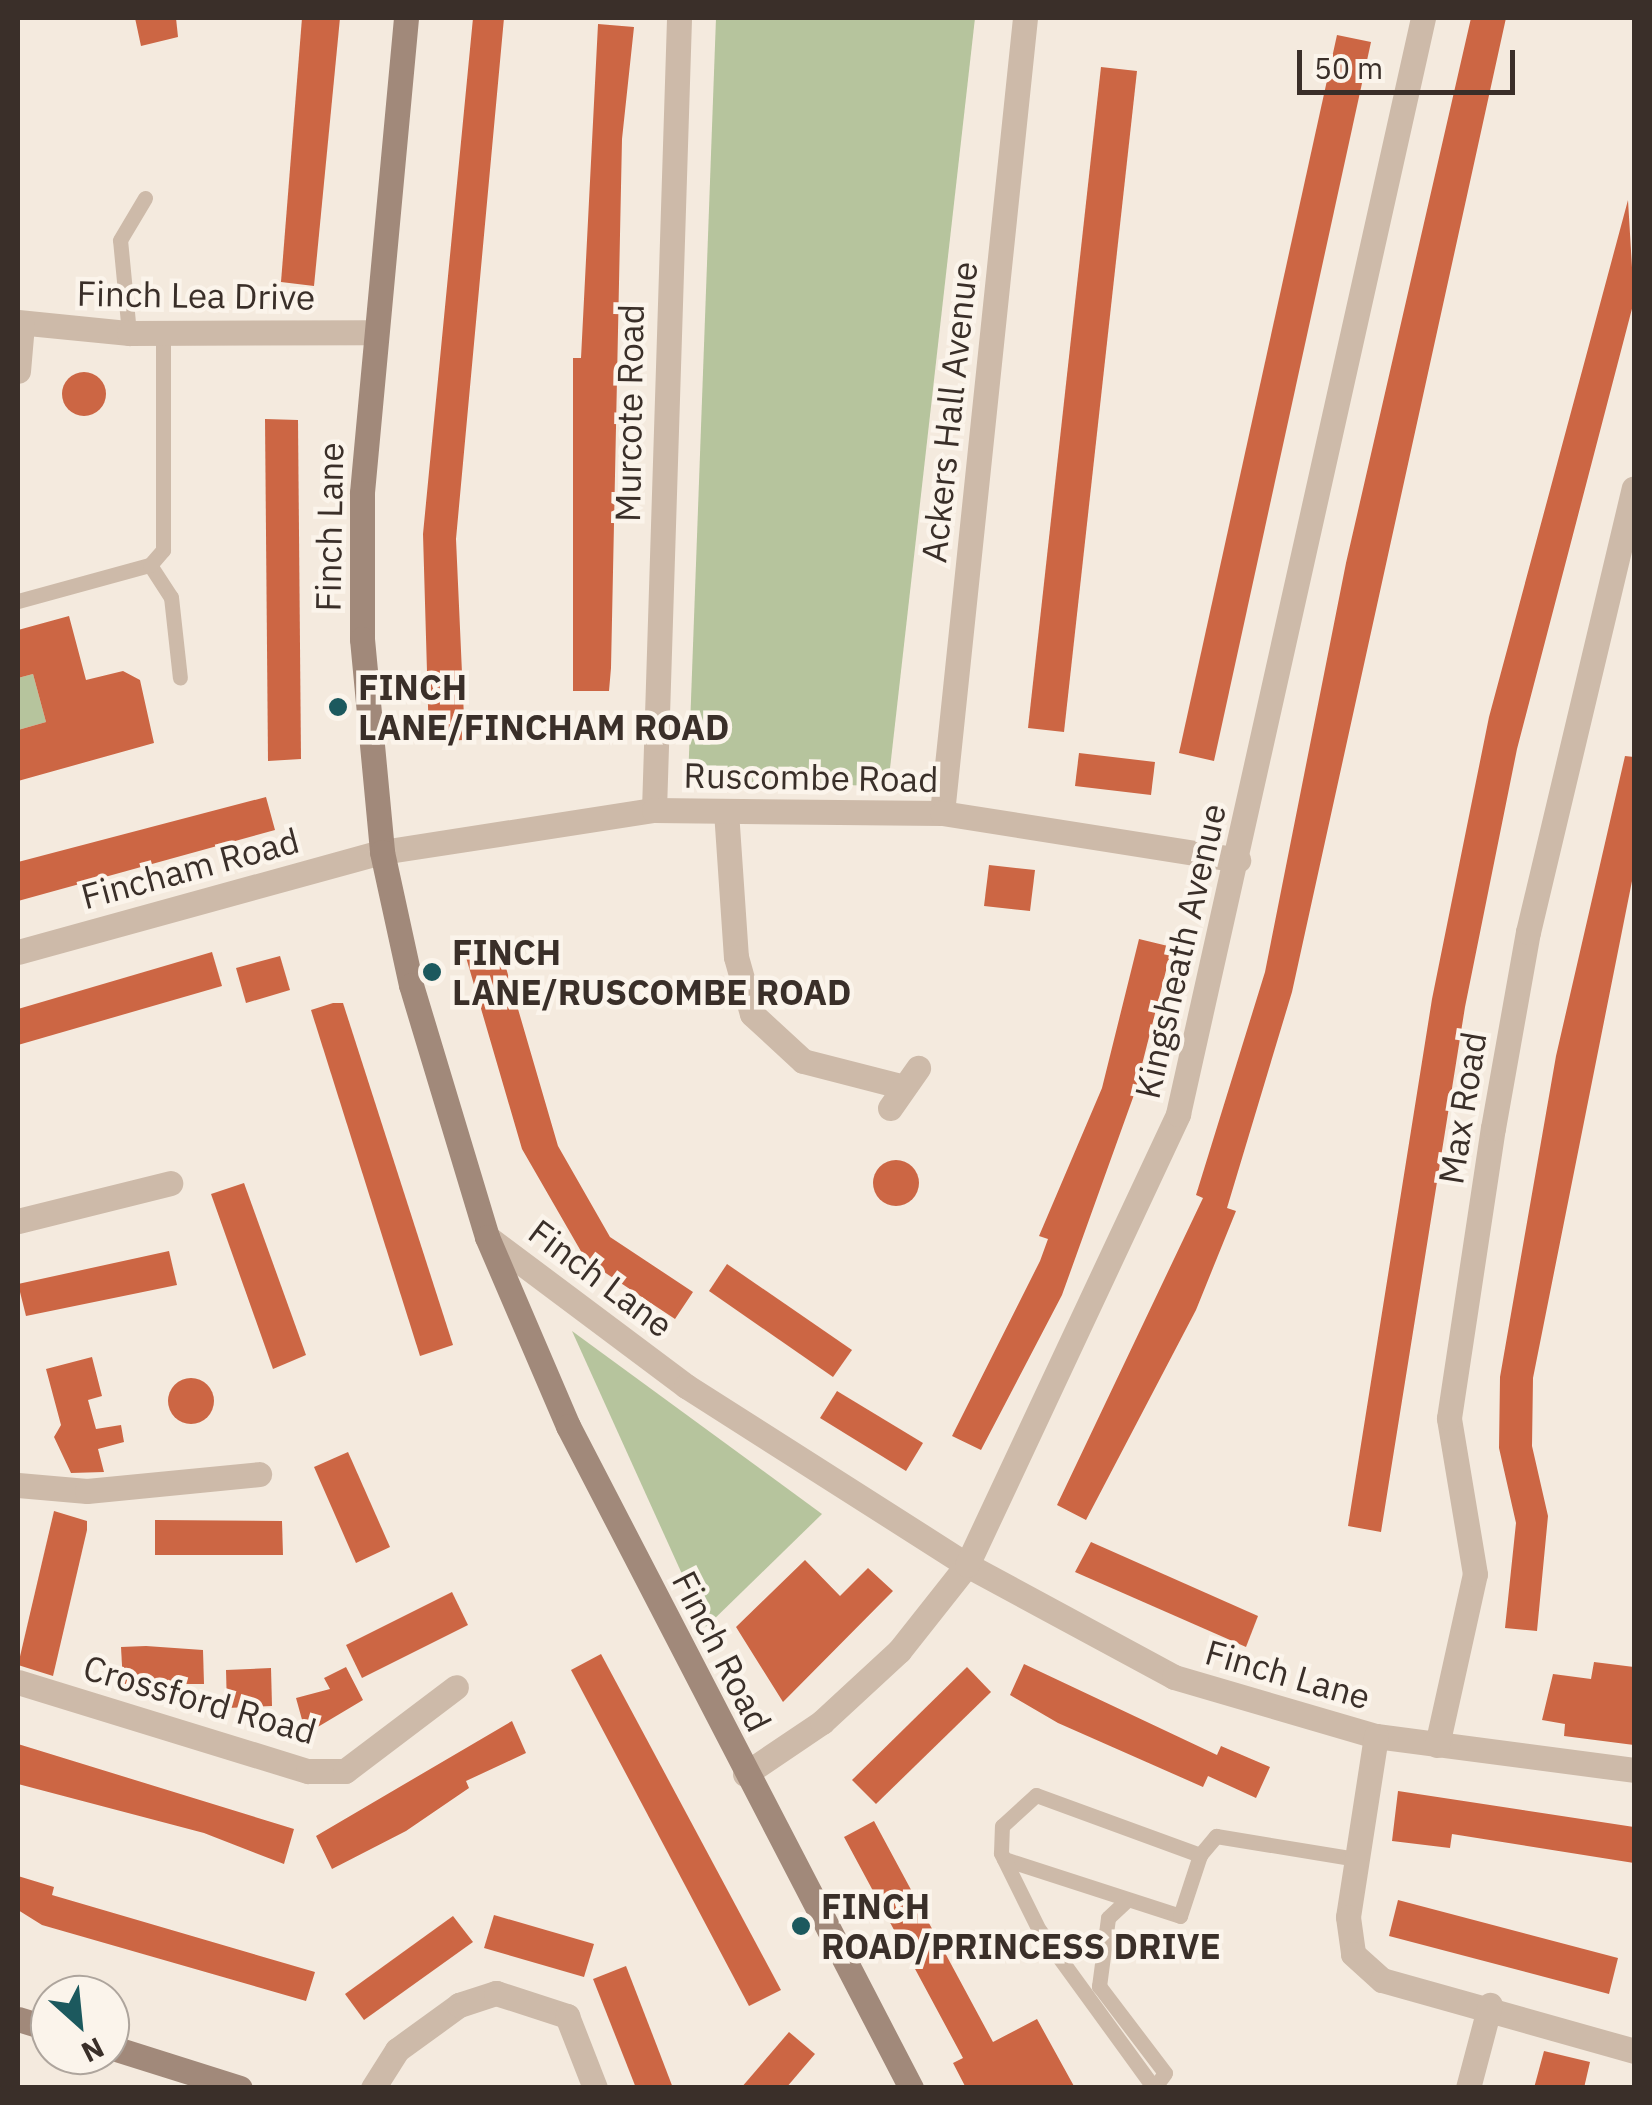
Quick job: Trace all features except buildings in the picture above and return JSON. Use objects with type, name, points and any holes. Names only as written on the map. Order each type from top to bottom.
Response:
[{"type":"street","name":"Finch Lane","points":[[406,18],[374,332],[362,639],[382,852],[488,1237],[686,1386],[968,1565],[1174,1678],[1376,1736],[1634,1770]]},
{"type":"street","name":"Murcote Road","points":[[654,810],[678,18]]},
{"type":"street","name":"Ackers Hall Avenue","points":[[942,813],[1025,18]]},
{"type":"street","name":"Kingsheath Avenue","points":[[745,1774],[822,1722],[900,1652],[968,1565],[1178,1114],[1238,860],[1423,18]]},
{"type":"street","name":"Finch Lea Drive","points":[[20,323],[129,333],[374,332]]},
{"type":"street","points":[[18,371],[20,323]]},
{"type":"street","name":"Max Road","points":[[1438,1744],[1475,1574],[1449,1418],[1493,1128],[1528,932],[1634,488]]},
{"type":"street","name":"Ruscombe Road","points":[[382,852],[654,810],[942,813],[1238,860]]},
{"type":"street","points":[[726,811],[736,958],[752,1014],[802,1061],[904,1088]]},
{"type":"street","name":"Fincham Road","points":[[18,952],[382,852]]},
{"type":"street","points":[[18,1222],[170,1183]]},
{"type":"street","name":"Finch Road","points":[[488,1237],[568,1426],[910,2088]]},
{"type":"street","points":[[18,1484],[87,1492],[259,1474]]},
{"type":"street","name":"Crossford Road","points":[[18,1682],[308,1770],[345,1771],[456,1687]]},
{"type":"street","points":[[1376,1736],[1357,1859],[1353,1954],[1382,1980],[1490,2005],[1634,2051]]},
{"type":"street","points":[[373,2088],[397,2050],[459,2005],[496,1993],[567,2016],[594,2088]]},
{"type":"street","points":[[1468,2088],[1490,2005]]},
{"type":"street","points":[[130,2053],[240,2088]]},
{"type":"lane","points":[[129,333],[120,240],[146,198]]},
{"type":"lane","points":[[18,601],[150,565],[166,540],[163,331]]},
{"type":"lane","points":[[150,565],[171,597],[180,678]]},
{"type":"lane","points":[[1128,1900],[1108,1918],[1098,1986],[1166,2073],[1154,2088],[1039,1930],[1004,1859],[1002,1826],[1036,1795],[1200,1855]]},
{"type":"lane","points":[[1004,1859],[1180,1916],[1200,1855],[1231,1834],[1357,1859]]},
{"type":"green space","points":[[716,18],[975,18],[888,786],[688,782]]},
{"type":"green space","points":[[33,674],[46,722],[18,730],[18,678]]},
{"type":"green space","points":[[572,1331],[822,1514],[706,1627]]},
{"type":"place","name":"FINCH LANE/FINCHAM ROAD","points":[[338,707]]},
{"type":"place","name":"FINCH LANE/RUSCOMBE ROAD","points":[[432,972]]},
{"type":"place","name":"FINCH ROAD/PRINCESS DRIVE","points":[[801,1926]]}]
